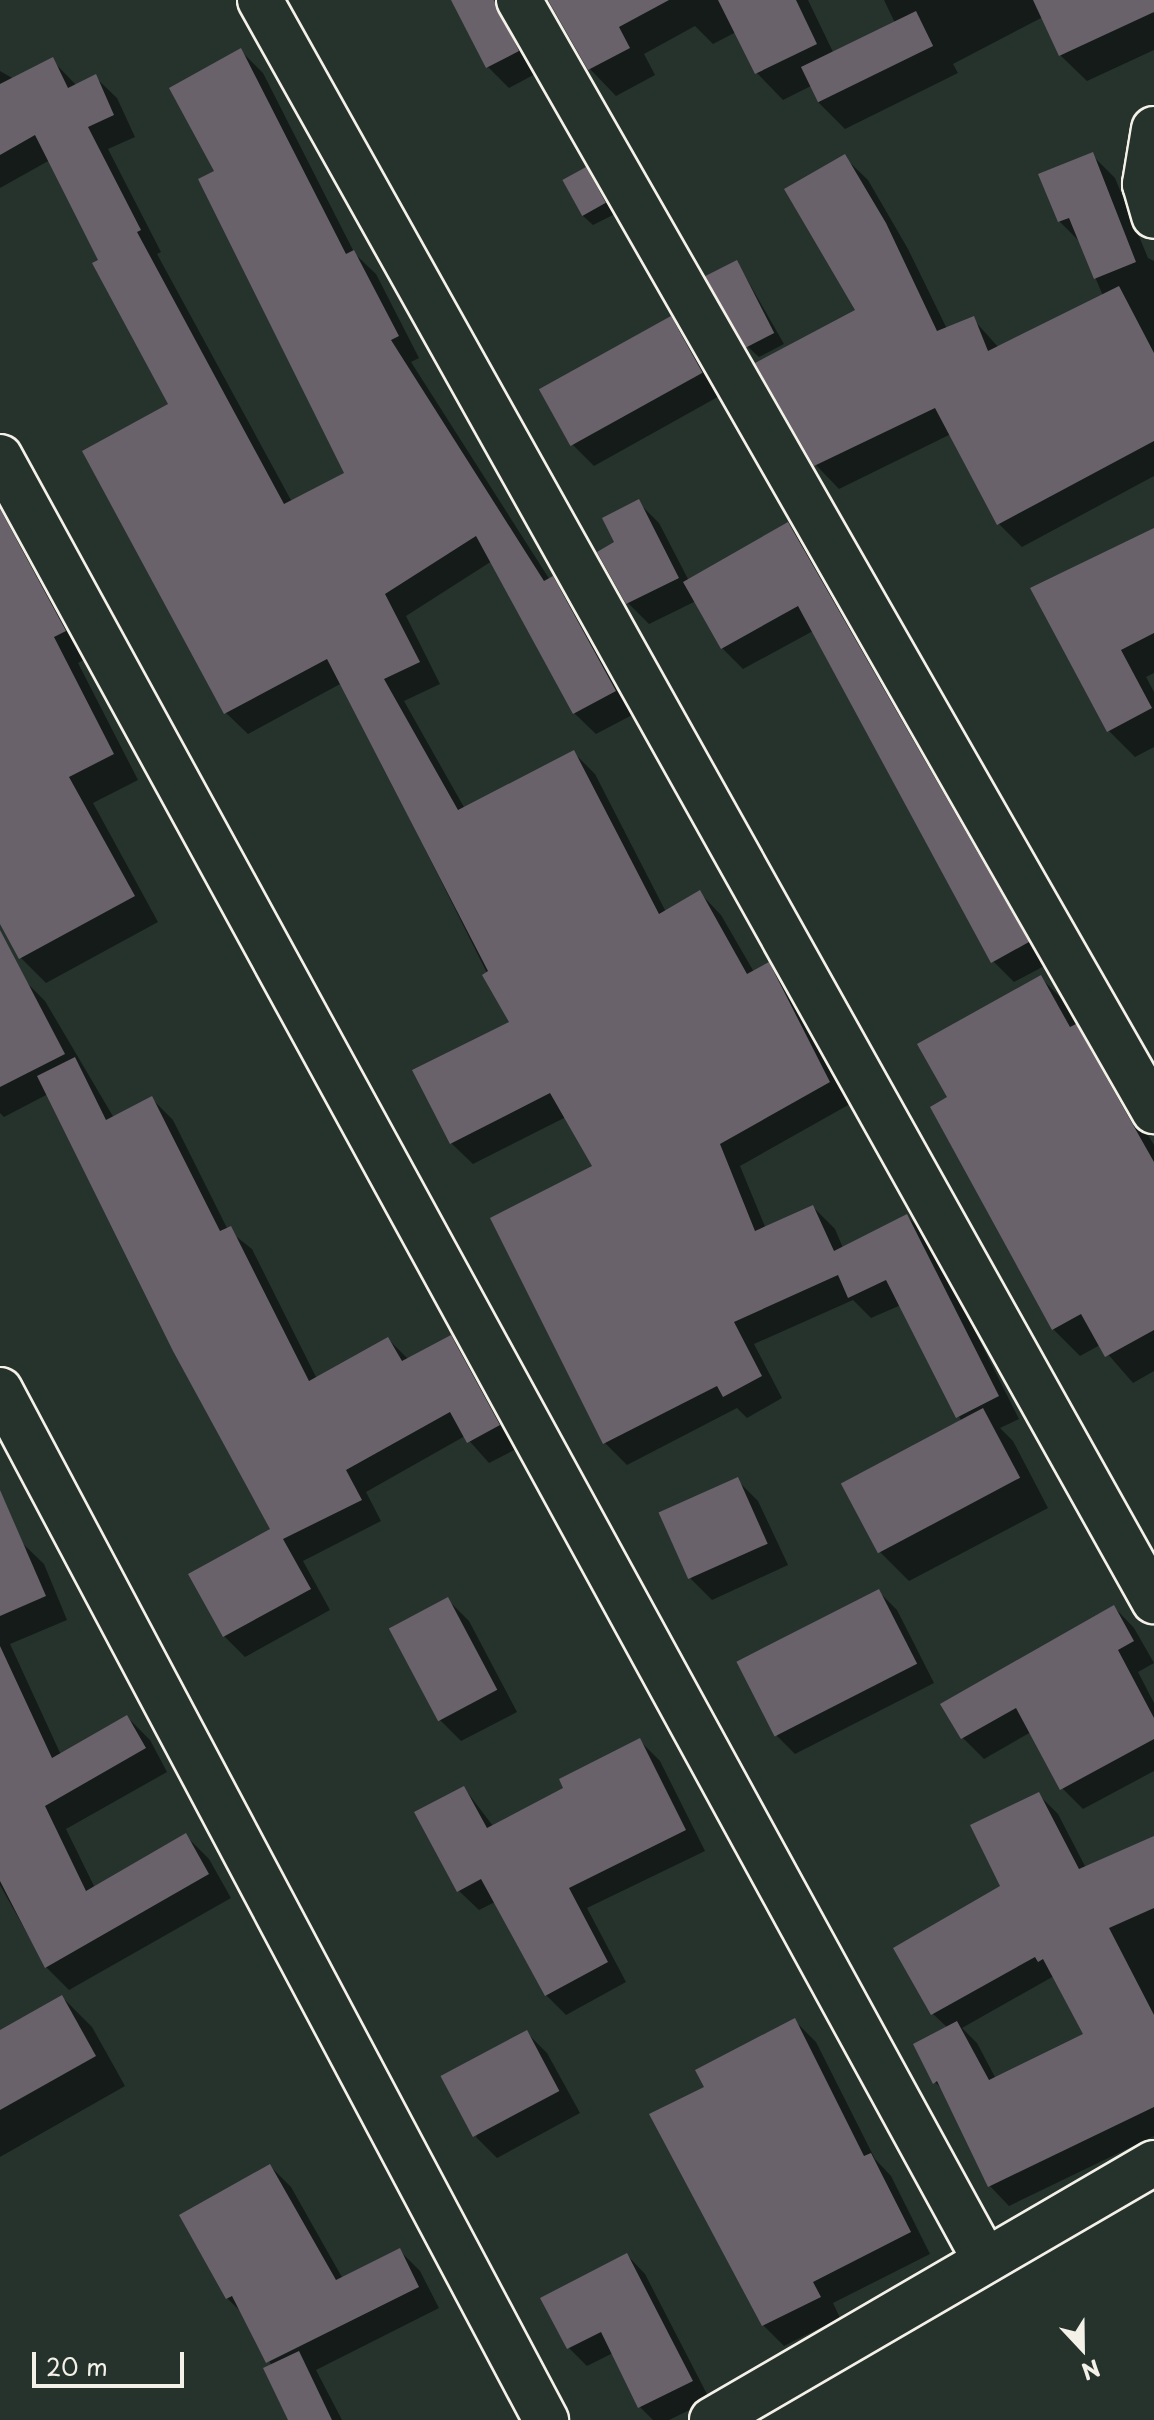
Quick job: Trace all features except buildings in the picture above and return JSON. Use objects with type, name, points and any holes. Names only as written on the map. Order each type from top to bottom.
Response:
[{"type":"street","points":[[260,0],[1154,1601]]},
{"type":"street","points":[[519,0],[1154,1111]]},
{"type":"street","points":[[1154,129],[1145,184],[1154,216]]},
{"type":"street","points":[[0,457],[985,2260]]},
{"type":"street","points":[[0,1390],[546,2420]]},
{"type":"street","points":[[712,2420],[1154,2163]]}]
